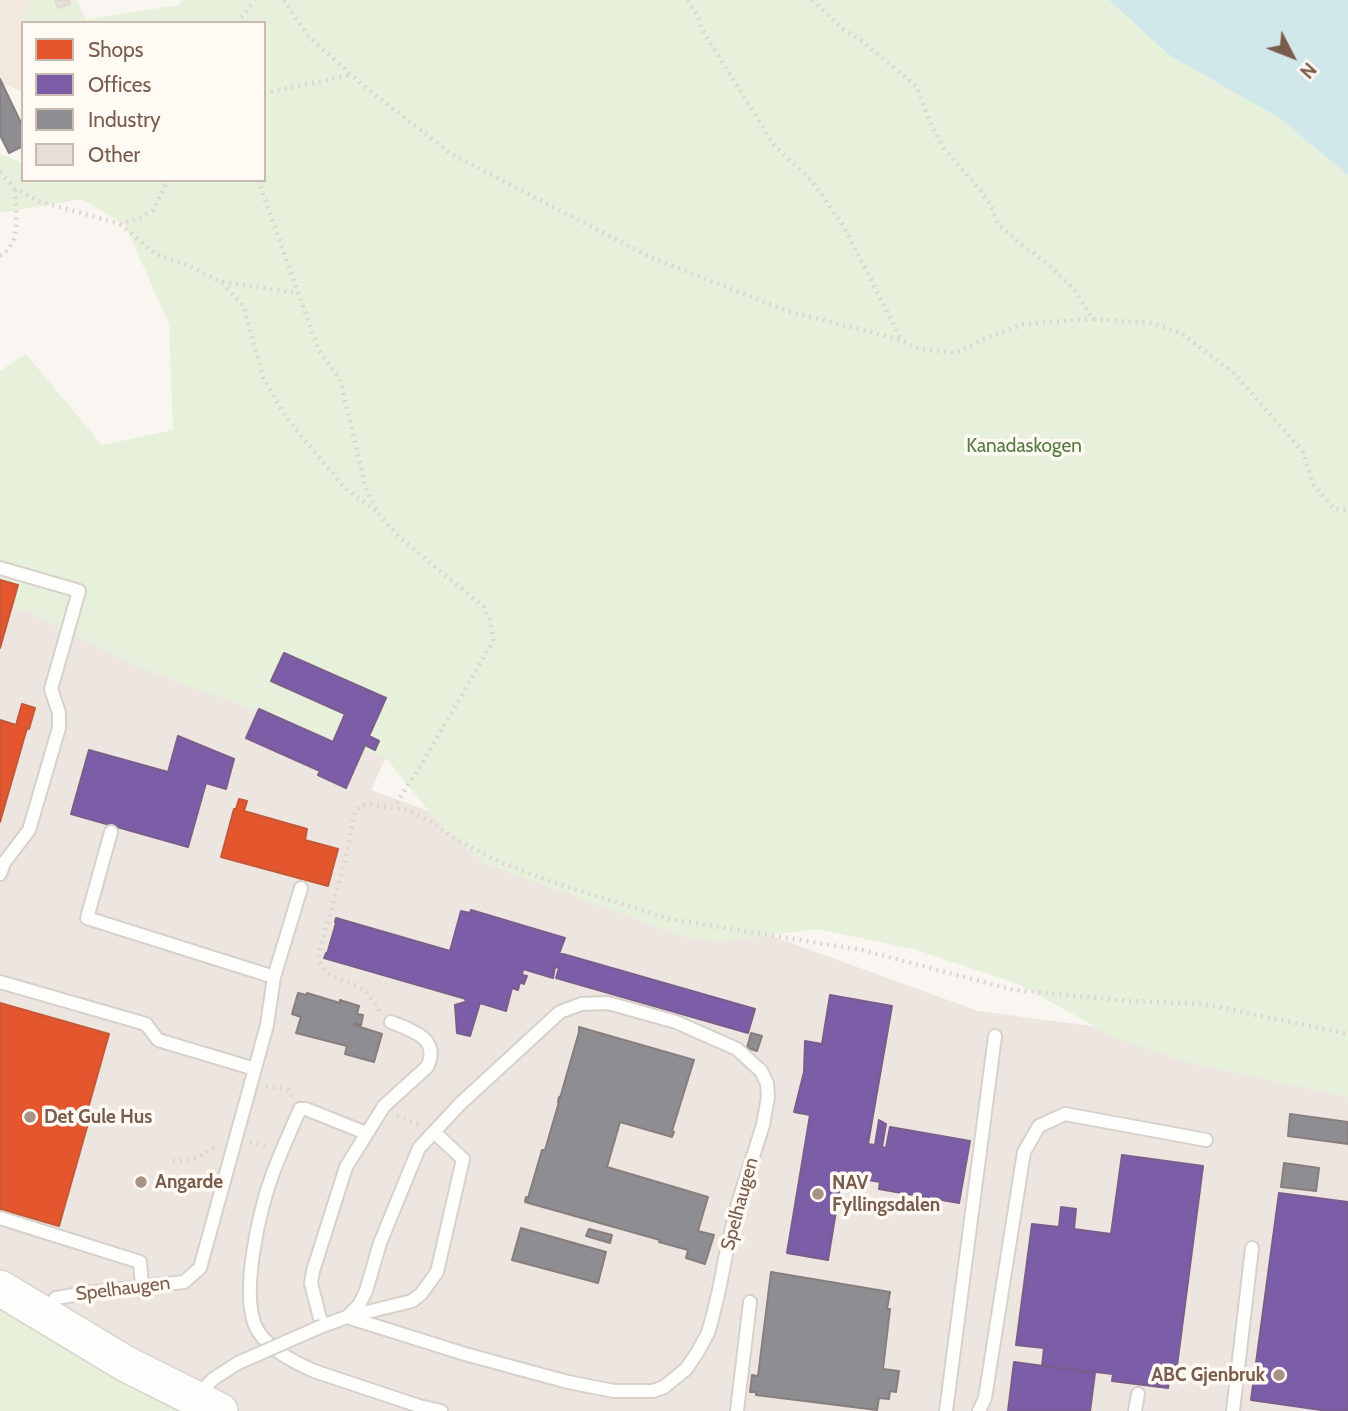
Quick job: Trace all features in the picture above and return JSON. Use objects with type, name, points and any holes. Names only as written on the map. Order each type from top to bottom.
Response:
[{"type":"main road","name":"Spelhaugen","points":[[0,1288],[126,1364],[207,1405]]},
{"type":"lane","points":[[0,568],[79,591],[51,689],[59,713],[59,728],[29,830],[4,863],[0,874]]},
{"type":"lane","points":[[111,832],[87,918],[274,977]]},
{"type":"lane","name":"Spelhaugen","points":[[42,1314],[56,1297],[184,1282],[200,1268],[267,1025],[274,977],[301,888]]},
{"type":"lane","points":[[0,982],[146,1024],[158,1040],[255,1069]]},
{"type":"lane","name":"Spelhaugen","points":[[608,1003],[676,1022],[737,1049],[761,1071],[767,1083],[768,1097],[739,1200],[708,1333],[686,1369],[664,1388],[638,1392],[614,1391],[568,1382],[465,1354],[347,1317],[366,1291],[380,1243],[419,1148],[460,1104],[560,1012],[581,1004],[608,1003]]},
{"type":"lane","points":[[323,1326],[311,1283],[346,1167],[381,1111],[431,1060],[431,1050],[420,1035],[391,1022]]},
{"type":"lane","points":[[946,1411],[995,1036]]},
{"type":"lane","points":[[366,1133],[300,1109],[271,1177],[254,1243],[250,1278],[253,1323],[260,1334],[282,1353],[314,1371],[441,1411]]},
{"type":"lane","points":[[979,1411],[985,1398],[1024,1152],[1039,1125],[1065,1114],[1206,1139]]},
{"type":"lane","name":"Spelhaugen","points":[[207,1405],[213,1379],[238,1363],[323,1326],[347,1317],[412,1301],[421,1294],[437,1272],[463,1158],[434,1132]]},
{"type":"lane","points":[[0,1218],[140,1262],[142,1286]]},
{"type":"lane","points":[[1233,1411],[1252,1248]]},
{"type":"lane","points":[[737,1411],[750,1302]]},
{"type":"lane","points":[[1135,1411],[1138,1394]]},
{"type":"path","points":[[239,21],[255,0]]},
{"type":"path","points":[[284,0],[308,36],[365,88],[453,155],[650,257],[787,311],[901,340],[920,349],[956,353],[1023,324],[1093,319],[1151,323],[1181,333],[1234,373],[1303,452],[1313,484],[1334,509],[1348,510]]},
{"type":"path","points":[[688,0],[698,16],[701,28],[774,145],[811,180],[843,225],[901,340]]},
{"type":"path","points":[[812,0],[844,30],[862,41],[917,87],[943,147],[981,191],[998,224],[1047,263],[1074,289],[1093,319]]},
{"type":"path","points":[[266,93],[351,75]]},
{"type":"path","points":[[0,172],[15,188],[38,201],[120,224],[156,254],[221,282],[298,293]]},
{"type":"path","points":[[120,224],[138,219],[153,209],[168,182]]},
{"type":"path","points":[[259,182],[319,351],[340,379],[366,489],[378,513]]},
{"type":"path","points":[[0,256],[8,251],[15,236],[15,188]]},
{"type":"path","points":[[221,282],[244,307],[264,377],[287,419],[346,489],[378,513],[400,538],[484,607],[491,623],[493,641],[424,762],[394,807]]},
{"type":"path","points":[[391,1022],[366,993],[331,975],[319,960],[355,811],[367,804],[407,810],[495,860],[549,881],[669,919],[862,950],[1014,990],[1129,1001],[1204,1004],[1348,1034]]},
{"type":"path","points":[[251,1084],[288,1090],[300,1109]]},
{"type":"path","points":[[381,1111],[421,1124],[434,1132]]},
{"type":"path","points":[[236,1137],[281,1151]]},
{"type":"path","points":[[173,1161],[197,1158],[217,1145]]},
{"type":"shaded area","points":[[0,0],[34,0],[20,17],[21,91],[0,83]]},
{"type":"shaded area","points":[[0,526],[423,674],[371,790],[978,1011],[1348,1060],[1348,1411],[238,1411],[216,1407],[0,1274]]},
{"type":"green space","name":"Kanadaskogen","points":[[33,0],[77,0],[86,20],[178,5],[183,0],[1109,0],[1169,55],[1279,118],[1348,175],[1348,1097],[1182,1061],[1116,1038],[1018,984],[914,949],[816,929],[716,942],[682,936],[485,863],[444,830],[386,758],[143,669],[31,613],[0,604],[0,371],[26,354],[102,445],[173,430],[169,324],[125,225],[82,199],[0,213],[0,154],[21,162],[21,182],[266,182],[266,21],[21,21],[21,23],[20,17]]},
{"type":"green space","points":[[0,1301],[197,1411],[0,1411]]},
{"type":"water","points":[[1109,0],[1348,0],[1348,175],[1279,118],[1169,55]]},
{"type":"building: Shops","points":[[0,580],[18,585],[0,648]]},
{"type":"building: Shops","points":[[22,704],[35,708],[0,822],[0,720],[16,725]]},
{"type":"building: Shops","points":[[239,799],[247,801],[244,811],[307,829],[305,840],[338,849],[328,886],[221,857]]},
{"type":"building: Shops","points":[[0,1003],[109,1034],[87,1112],[91,1113],[59,1226],[0,1209]]},
{"type":"building: Offices","points":[[284,653],[386,698],[369,736],[379,741],[375,750],[365,745],[346,788],[318,775],[320,771],[246,738],[259,709],[333,742],[345,714],[271,681]]},
{"type":"building: Offices","points":[[178,736],[234,759],[226,789],[206,783],[188,847],[71,814],[89,750],[168,772]]},
{"type":"building: Offices","points":[[471,910],[565,938],[559,954],[755,1009],[748,1033],[556,978],[559,968],[555,967],[553,978],[523,969],[522,975],[527,976],[524,984],[520,982],[518,990],[512,988],[506,1011],[480,1003],[470,1036],[457,1033],[455,1005],[465,1002],[466,999],[324,958],[336,918],[450,951],[461,911],[470,913]]},
{"type":"building: Offices","points":[[830,995],[892,1006],[868,1144],[875,1145],[879,1120],[886,1124],[882,1147],[886,1148],[890,1127],[970,1141],[959,1203],[879,1189],[880,1182],[862,1179],[862,1185],[841,1181],[828,1260],[787,1253],[810,1115],[794,1112],[804,1072],[805,1041],[822,1044]]},
{"type":"building: Offices","points":[[1122,1155],[1203,1166],[1177,1366],[1171,1365],[1168,1388],[1112,1381],[1113,1374],[1042,1366],[1044,1348],[1016,1345],[1032,1224],[1059,1227],[1061,1207],[1076,1209],[1074,1229],[1111,1234]]},
{"type":"building: Offices","points":[[1279,1193],[1348,1202],[1348,1411],[1328,1411],[1251,1400]]},
{"type":"building: Offices","points":[[1014,1362],[1095,1373],[1090,1411],[1008,1411]]},
{"type":"building: Industry","points":[[0,79],[21,123],[21,147],[9,153],[0,135]]},
{"type":"building: Industry","points":[[298,993],[359,1006],[357,1014],[363,1015],[361,1025],[354,1025],[382,1034],[374,1062],[345,1054],[347,1046],[296,1033],[301,1017],[292,1014]]},
{"type":"building: Industry","points":[[579,1027],[694,1060],[672,1137],[620,1122],[607,1167],[708,1197],[698,1231],[714,1235],[705,1264],[686,1258],[688,1250],[659,1242],[660,1240],[525,1202],[542,1150],[545,1150]]},
{"type":"building: Industry","points":[[751,1033],[762,1036],[757,1051],[747,1048]]},
{"type":"building: Industry","points":[[1290,1114],[1348,1122],[1348,1144],[1288,1136]]},
{"type":"building: Industry","points":[[1284,1163],[1319,1168],[1316,1191],[1281,1187]]},
{"type":"building: Industry","points":[[521,1228],[606,1252],[598,1283],[512,1260]]},
{"type":"building: Industry","points":[[589,1229],[612,1235],[610,1243],[586,1236]]},
{"type":"building: Industry","points":[[771,1272],[890,1292],[883,1369],[899,1371],[896,1392],[890,1391],[889,1399],[879,1398],[877,1410],[756,1395],[756,1392],[750,1392],[752,1375],[758,1376]]},
{"type":"building: Other","points":[[55,0],[69,0],[70,4],[58,8]]},
{"type":"place","name":"Det Gule Hus","points":[[30,1117]]},
{"type":"place","name":"Angarde","points":[[141,1182]]},
{"type":"place","name":"NAV Fyllingsdalen","points":[[818,1194]]},
{"type":"place","name":"ABC Gjenbruk","points":[[1279,1375]]}]
